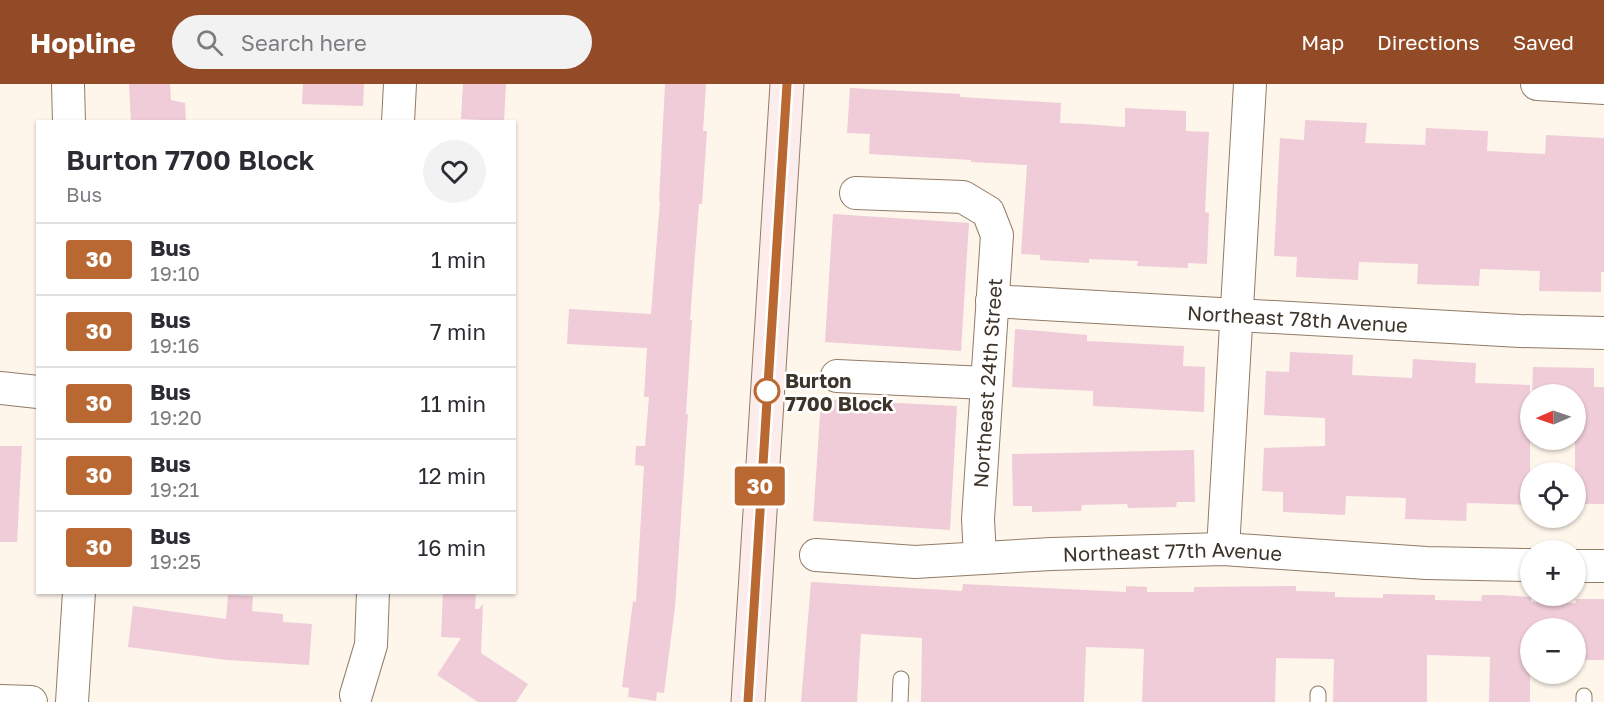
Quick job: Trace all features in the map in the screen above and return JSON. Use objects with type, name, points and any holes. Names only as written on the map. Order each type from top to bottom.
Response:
[{"type":"main road","points":[[748,702],[787,84]]},
{"type":"street","points":[[68,84],[69,120]]},
{"type":"street","points":[[398,120],[400,84]]},
{"type":"street","points":[[1223,549],[1250,84]]},
{"type":"street","points":[[1537,84],[1604,88]]},
{"type":"street","name":"Northeast 24th Street","points":[[856,193],[963,197],[988,212],[997,235],[978,519],[980,557]]},
{"type":"street","name":"Northeast 78th Avenue","points":[[992,301],[1520,331],[1604,333]]},
{"type":"street","points":[[837,376],[986,383]]},
{"type":"street","points":[[0,388],[36,392]]},
{"type":"street","name":"Northeast 77th Avenue","points":[[816,555],[915,562],[980,557],[1223,549],[1426,563],[1520,565]]},
{"type":"street","points":[[1586,566],[1604,566]]},
{"type":"street","points":[[72,702],[79,594]]},
{"type":"street","points":[[357,700],[371,645],[374,594]]},
{"type":"street","points":[[0,701],[31,702]]},
{"type":"lane","points":[[900,702],[901,679]]},
{"type":"building","points":[[129,84],[170,84],[171,100],[185,103],[186,120],[131,120]]},
{"type":"building","points":[[303,84],[364,84],[363,106],[302,104]]},
{"type":"building","points":[[463,84],[506,84],[504,120],[461,119]]},
{"type":"building","points":[[665,84],[706,84],[703,131],[707,131],[690,320],[692,320],[686,414],[688,414],[675,607],[664,693],[657,692],[656,701],[628,697],[629,688],[622,687],[633,601],[636,602],[644,466],[635,465],[636,446],[645,446],[649,397],[644,397],[647,348],[567,344],[569,309],[651,314],[660,201]]},
{"type":"building","points":[[850,88],[960,94],[960,97],[1061,103],[1060,123],[1125,127],[1125,108],[1186,111],[1186,131],[1209,132],[1205,212],[1209,213],[1207,264],[1188,263],[1188,268],[1137,266],[1138,261],[1089,259],[1089,263],[1040,260],[1040,255],[1021,254],[1027,165],[869,154],[870,134],[847,133]]},
{"type":"building","points":[[1305,120],[1367,123],[1365,143],[1425,145],[1426,128],[1488,131],[1487,151],[1545,154],[1546,135],[1604,138],[1604,272],[1601,272],[1601,292],[1539,291],[1540,271],[1480,269],[1479,286],[1417,284],[1418,264],[1359,262],[1358,280],[1296,277],[1297,257],[1274,256],[1280,138],[1304,140]]},
{"type":"building","points":[[833,214],[969,223],[961,351],[825,342]]},
{"type":"building","points":[[1015,329],[1087,335],[1087,341],[1184,346],[1183,366],[1205,367],[1204,412],[1093,406],[1093,391],[1012,387]]},
{"type":"building","points":[[1290,352],[1353,355],[1352,375],[1412,378],[1413,359],[1476,363],[1475,383],[1520,385],[1520,450],[1530,450],[1530,462],[1520,462],[1520,505],[1467,503],[1466,521],[1405,519],[1406,498],[1346,496],[1345,515],[1283,512],[1283,492],[1262,491],[1264,448],[1325,446],[1325,418],[1264,415],[1266,371],[1289,372]]},
{"type":"building","points":[[1533,367],[1594,368],[1594,387],[1604,387],[1604,504],[1586,504],[1586,462],[1575,462],[1575,450],[1586,450],[1586,384],[1532,384]]},
{"type":"building","points":[[821,399],[957,406],[950,530],[813,521]]},
{"type":"building","points":[[0,446],[22,446],[17,542],[0,542]]},
{"type":"building","points":[[1194,450],[1195,502],[1177,502],[1176,507],[1128,508],[1127,504],[1082,505],[1081,511],[1032,512],[1032,506],[1013,506],[1012,454]]},
{"type":"building","points":[[811,582],[962,591],[963,584],[1126,592],[1126,586],[1147,587],[1147,592],[1194,592],[1194,587],[1296,586],[1296,591],[1335,592],[1335,597],[1383,598],[1383,594],[1435,595],[1435,600],[1481,601],[1482,595],[1520,596],[1520,606],[1586,606],[1586,599],[1604,599],[1604,660],[1586,660],[1586,618],[1520,618],[1520,684],[1530,684],[1530,702],[1489,702],[1490,657],[1427,655],[1427,702],[1333,702],[1334,659],[1276,658],[1275,702],[1142,702],[1144,649],[1086,647],[1084,702],[921,702],[922,638],[861,634],[857,702],[801,702]]},
{"type":"building","points":[[443,594],[476,594],[475,609],[479,609],[483,604],[481,653],[528,684],[516,702],[478,702],[437,675],[461,638],[441,637]]},
{"type":"building","points":[[228,595],[253,596],[252,611],[283,614],[283,622],[312,624],[309,665],[227,660],[128,647],[133,606],[226,619]]},
{"type":"bus line","name":"30","points":[[748,702],[787,84]]},
{"type":"place","name":"Burton 7700 Block","points":[[767,391]]}]
